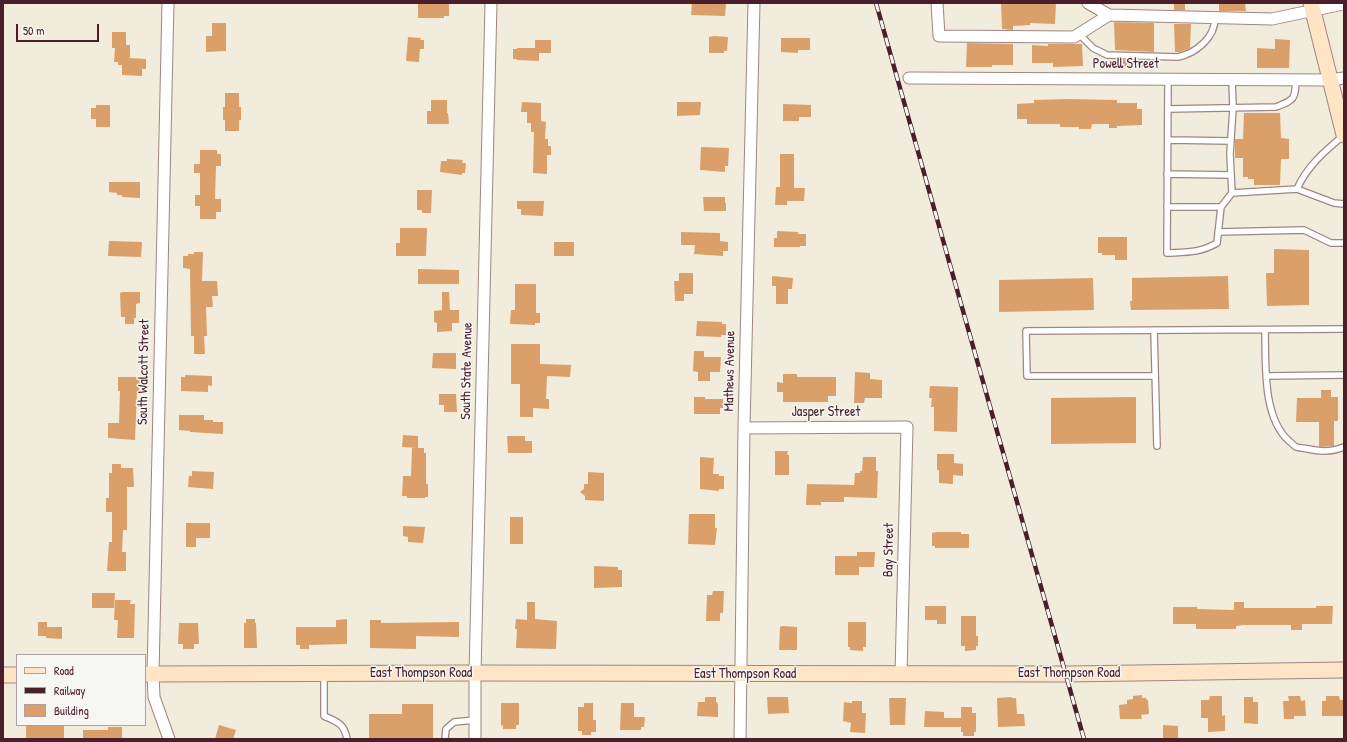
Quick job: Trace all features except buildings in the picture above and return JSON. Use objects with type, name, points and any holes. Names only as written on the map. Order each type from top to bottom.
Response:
[{"type":"main road","points":[[1312,7],[1337,79],[1344,135]]},
{"type":"main road","name":"East Thompson Road","points":[[149,674],[1066,674],[1344,670]]},
{"type":"main road","points":[[3,675],[16,675]]},
{"type":"street","name":"South Walcott Street","points":[[168,3],[149,674],[154,698],[169,739]]},
{"type":"street","name":"South State Avenue","points":[[475,739],[475,673],[491,3]]},
{"type":"street","name":"Mathews Avenue","points":[[740,739],[744,428],[754,3]]},
{"type":"street","points":[[937,3],[938,36],[1074,36],[1109,15]]},
{"type":"street","points":[[1088,3],[1109,15],[1272,19],[1312,7],[1343,6]]},
{"type":"street","name":"Powell Street","points":[[909,78],[1337,79]]},
{"type":"street","name":"Jasper Street","points":[[744,428],[908,427]]},
{"type":"street","name":"Bay Street","points":[[901,674],[908,427]]},
{"type":"lane","points":[[1079,33],[1093,48],[1107,55],[1178,57],[1189,54],[1205,41],[1214,29],[1215,18]]},
{"type":"lane","points":[[1168,79],[1167,253],[1198,252],[1217,243],[1221,208],[1232,193],[1232,79]]},
{"type":"lane","points":[[1168,109],[1276,107],[1289,102],[1295,94],[1296,80]]},
{"type":"lane","points":[[1297,189],[1302,176],[1324,152],[1344,135]]},
{"type":"lane","points":[[1168,140],[1231,141]]},
{"type":"lane","points":[[1168,174],[1231,175]]},
{"type":"lane","points":[[1232,193],[1297,189],[1334,203],[1344,204]]},
{"type":"lane","points":[[1167,206],[1221,208]]},
{"type":"lane","points":[[1218,232],[1304,230],[1331,243],[1344,243]]},
{"type":"lane","points":[[1155,376],[1027,376],[1026,331],[1344,329]]},
{"type":"lane","points":[[1154,330],[1157,446]]},
{"type":"lane","points":[[1265,330],[1270,405],[1278,427],[1285,438],[1296,447],[1320,451],[1334,451],[1344,447]]},
{"type":"lane","points":[[1267,376],[1344,375]]},
{"type":"lane","points":[[324,674],[324,716],[341,724],[346,731],[347,739]]},
{"type":"lane","points":[[445,739],[446,729],[454,722],[475,720]]},
{"type":"railway","points":[[876,3],[1084,739]]}]
